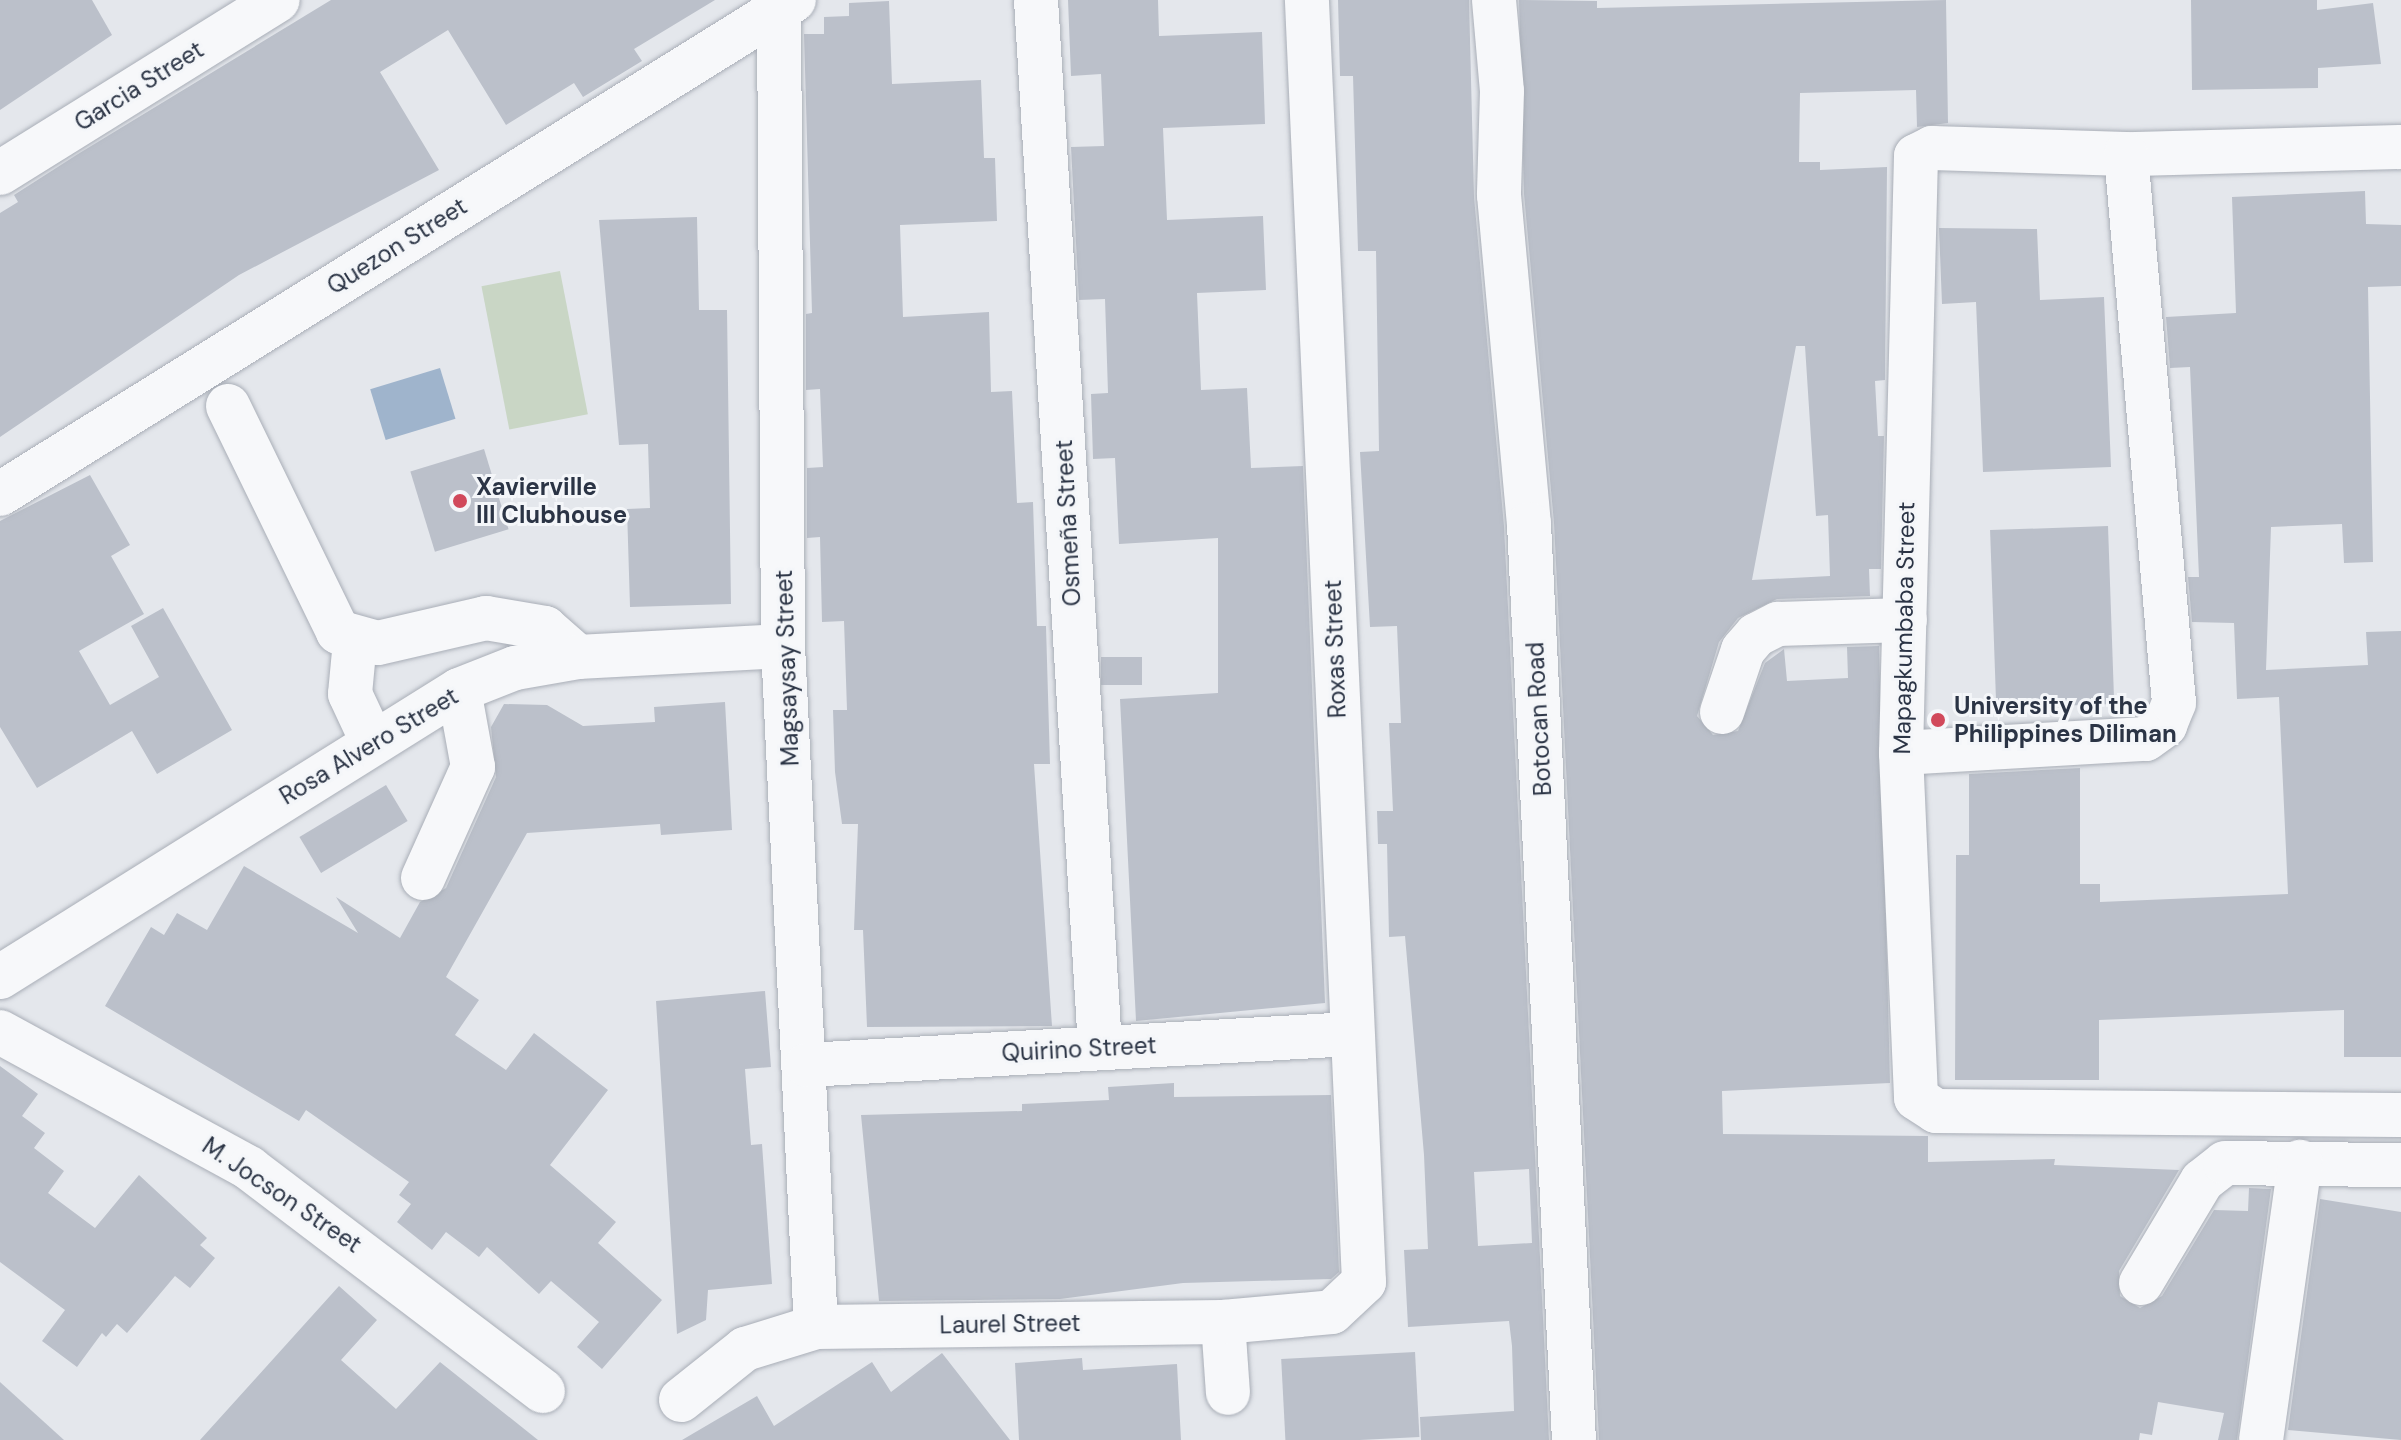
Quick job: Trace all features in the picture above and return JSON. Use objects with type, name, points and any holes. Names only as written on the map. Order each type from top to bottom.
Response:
[{"type":"street","name":"Garcia Street","points":[[0,173],[278,0]]},
{"type":"street","name":"Osmeña Street","points":[[1036,0],[1100,1047]]},
{"type":"street","name":"Roxas Street","points":[[1307,0],[1352,1034],[1366,1269],[1355,1296]]},
{"type":"street","name":"Botocan Road","points":[[1494,0],[1502,91],[1499,195],[1529,524],[1574,1440]]},
{"type":"street","name":"Quezon Street","points":[[0,494],[786,4]]},
{"type":"street","name":"Magsaysay Street","points":[[786,4],[783,646],[807,1065],[816,1327]]},
{"type":"street","name":"Mapagkumbaba Street","points":[[2401,147],[2126,154],[1932,148],[1916,156],[1901,753],[1916,1098],[1936,1111],[2401,1115]]},
{"type":"street","points":[[1901,753],[2146,739],[2165,725],[2174,703],[2126,154]]},
{"type":"street","points":[[228,406],[338,632],[355,641],[378,643],[486,618],[545,628],[578,657]]},
{"type":"street","points":[[1722,712],[1743,650],[1756,635],[1778,624],[1905,620]]},
{"type":"street","points":[[355,641],[350,694],[372,741]]},
{"type":"street","name":"Rosa Alvero Street","points":[[0,977],[372,741],[459,690],[515,668],[578,657],[783,646]]},
{"type":"street","points":[[423,878],[473,767],[459,690]]},
{"type":"street","name":"M. Jocson Street","points":[[0,1032],[249,1168],[543,1391]]},
{"type":"street","name":"Quirino Street","points":[[807,1065],[1352,1034]]},
{"type":"street","points":[[2269,1438],[2300,1162]]},
{"type":"street","points":[[2141,1283],[2209,1171],[2225,1163],[2401,1165]]},
{"type":"street","name":"Laurel Street","points":[[681,1400],[745,1349],[816,1327],[1223,1322],[1332,1312],[1355,1296]]},
{"type":"street","points":[[1223,1322],[1228,1393]]},
{"type":"green space","points":[[560,271],[588,414],[509,430],[481,286]]},
{"type":"water","points":[[440,368],[455,419],[386,440],[370,389]]},
{"type":"building","points":[[0,0],[92,0],[112,35],[0,110]]},
{"type":"building","points":[[331,0],[715,0],[634,49],[642,61],[583,97],[574,83],[506,125],[448,30],[380,72],[439,170],[239,275],[0,437],[0,213],[18,202],[14,195]]},
{"type":"building","points":[[1068,0],[1158,0],[1159,36],[1262,32],[1265,124],[1163,128],[1167,220],[1263,216],[1266,290],[1197,293],[1201,390],[1247,388],[1251,468],[1303,466],[1325,1003],[1136,1021],[1120,699],[1218,693],[1218,538],[1119,544],[1115,458],[1093,459],[1091,394],[1108,393],[1105,299],[1079,300],[1071,147],[1104,146],[1101,74],[1071,76]]},
{"type":"building","points":[[1338,0],[1469,0],[1474,197],[1504,526],[1549,1440],[1421,1440],[1420,1417],[1514,1411],[1512,1346],[1509,1321],[1408,1327],[1404,1250],[1428,1249],[1424,1155],[1405,936],[1389,937],[1387,844],[1378,844],[1377,811],[1393,811],[1389,723],[1401,723],[1397,626],[1370,627],[1360,452],[1379,451],[1376,251],[1358,251],[1353,76],[1340,76]],"holes":[[[1529,1169],[1532,1243],[1478,1246],[1474,1172]]]},
{"type":"building","points":[[1519,0],[1597,1],[1597,8],[1946,0],[1948,123],[1917,127],[1916,90],[1800,93],[1799,162],[1820,162],[1820,170],[1887,167],[1885,380],[1875,381],[1878,436],[1884,436],[1881,569],[1869,569],[1870,596],[1777,599],[1738,618],[1719,642],[1697,716],[1713,735],[1738,731],[1765,663],[1784,649],[1787,681],[1848,678],[1847,647],[1879,646],[1890,1083],[1722,1091],[1723,1134],[1928,1136],[1928,1162],[2055,1159],[2054,1165],[2179,1170],[2119,1271],[2120,1296],[2140,1308],[2162,1296],[2214,1210],[2248,1211],[2249,1188],[2271,1189],[2237,1440],[2218,1440],[2224,1413],[2158,1402],[2152,1435],[2140,1433],[2139,1440],[1599,1440],[1554,523],[1524,194]],"holes":[[[1796,346],[1805,346],[1816,516],[1828,515],[1830,576],[1752,580]]]},
{"type":"building","points":[[2191,0],[2317,0],[2317,10],[2373,3],[2381,64],[2318,68],[2318,88],[2192,90]]},
{"type":"building","points":[[889,1],[892,84],[981,80],[984,158],[995,158],[997,221],[900,225],[903,317],[989,312],[991,392],[1012,391],[1017,503],[1033,502],[1037,626],[1046,626],[1050,764],[1034,764],[1052,1026],[867,1027],[863,930],[854,930],[858,824],[842,824],[835,772],[833,710],[847,710],[844,621],[822,622],[820,537],[807,538],[807,468],[823,467],[820,389],[806,390],[806,314],[812,313],[804,34],[824,34],[824,17],[849,16],[849,3]]},
{"type":"building","points":[[2365,191],[2366,224],[2401,225],[2401,286],[2368,287],[2373,562],[2344,563],[2342,524],[2271,527],[2266,670],[2368,665],[2366,632],[2401,631],[2401,1057],[2344,1057],[2344,1010],[2099,1020],[2099,1080],[1955,1080],[1956,855],[1969,855],[1969,774],[2080,768],[2080,884],[2100,884],[2100,902],[2288,894],[2279,697],[2237,699],[2234,623],[2192,622],[2188,577],[2199,577],[2190,367],[2170,368],[2166,317],[2236,313],[2232,197]]},
{"type":"building","points":[[697,217],[699,310],[727,310],[731,604],[630,607],[627,509],[650,508],[648,444],[619,445],[599,220]]},
{"type":"building","points":[[1939,228],[2037,229],[2040,300],[2104,297],[2111,467],[1983,472],[1976,302],[1942,304]]},
{"type":"building","name":"Xavierville III Clubhouse","points":[[484,449],[509,529],[435,552],[410,472]]},
{"type":"building","points":[[90,475],[130,545],[111,556],[144,614],[79,651],[110,705],[159,677],[131,626],[163,608],[232,730],[157,774],[132,731],[37,788],[0,727],[0,521]]},
{"type":"building","points":[[2108,526],[2114,704],[1996,708],[1990,530]]},
{"type":"building","points":[[1101,657],[1142,657],[1142,685],[1101,685]]},
{"type":"building","points":[[725,702],[732,830],[661,835],[660,824],[527,833],[446,977],[479,1000],[455,1035],[506,1070],[534,1033],[608,1090],[550,1165],[616,1222],[598,1243],[662,1300],[602,1369],[577,1347],[599,1322],[551,1281],[539,1294],[487,1247],[479,1257],[446,1232],[432,1250],[397,1222],[411,1204],[399,1195],[409,1182],[306,1110],[299,1121],[105,1006],[151,927],[164,935],[177,913],[207,930],[244,866],[358,933],[336,897],[400,938],[420,902],[446,888],[496,777],[491,727],[504,704],[547,705],[583,726],[655,722],[654,707]]},
{"type":"building","points":[[386,785],[408,821],[321,873],[299,837]]},
{"type":"building","points":[[765,991],[771,1067],[745,1069],[751,1145],[762,1144],[772,1284],[708,1290],[706,1320],[677,1334],[656,1001]]},
{"type":"building","points":[[0,1066],[38,1094],[22,1116],[45,1133],[34,1148],[64,1171],[48,1193],[95,1228],[139,1175],[207,1238],[200,1245],[215,1258],[190,1288],[175,1276],[127,1333],[117,1324],[106,1337],[102,1333],[77,1367],[42,1341],[65,1310],[0,1262]]},
{"type":"building","points":[[1174,1083],[1174,1097],[1331,1095],[1339,1272],[1331,1279],[1183,1283],[1060,1299],[879,1301],[861,1115],[1022,1111],[1022,1104],[1109,1100],[1108,1087]]},
{"type":"building","points":[[2320,1199],[2401,1212],[2401,1440],[2288,1430]]},
{"type":"building","points":[[339,1286],[377,1320],[341,1360],[396,1409],[440,1362],[538,1440],[200,1440]]},
{"type":"building","points":[[1415,1352],[1419,1437],[1285,1440],[1281,1359]]},
{"type":"building","points":[[942,1353],[1010,1440],[682,1440],[757,1396],[774,1426],[872,1362],[891,1392]]},
{"type":"building","points":[[1082,1358],[1083,1370],[1177,1364],[1181,1440],[1019,1440],[1015,1363]]},
{"type":"building","points":[[0,1382],[64,1440],[0,1440]]},
{"type":"place","name":"Xavierville III Clubhouse","points":[[460,501]]},
{"type":"place","name":"University of the Philippines Diliman","points":[[1938,720]]}]
